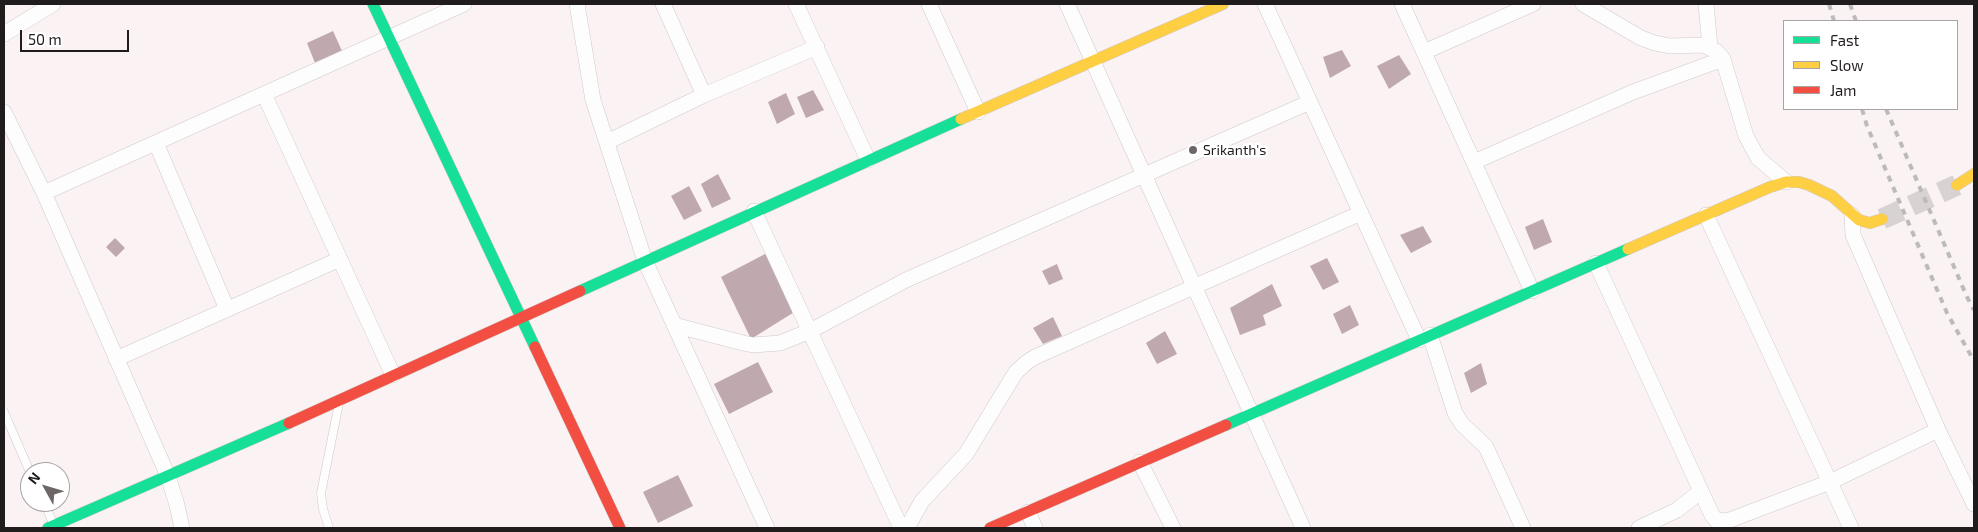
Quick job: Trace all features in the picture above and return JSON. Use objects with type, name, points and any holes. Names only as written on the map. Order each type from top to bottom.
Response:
[{"type":"street","points":[[4,34],[53,4]]},
{"type":"street","points":[[373,4],[620,528]]},
{"type":"street","points":[[44,193],[464,4]]},
{"type":"street","points":[[577,4],[590,89],[645,260],[768,528]]},
{"type":"street","points":[[663,4],[704,95]]},
{"type":"street","points":[[796,4],[868,160]]},
{"type":"street","points":[[929,4],[978,112]]},
{"type":"street","points":[[1067,4],[1303,528]]},
{"type":"street","points":[[51,527],[340,400],[645,260],[1093,61],[1204,8],[1223,4]]},
{"type":"street","points":[[1265,4],[1361,213],[1425,338],[1455,413],[1462,424],[1486,447],[1523,528]]},
{"type":"street","points":[[1402,4],[1532,291]]},
{"type":"street","points":[[1424,52],[1533,4]]},
{"type":"street","points":[[1583,4],[1625,29],[1655,43],[1670,46],[1710,47],[1716,51],[1723,59],[1752,147],[1758,158],[1786,182]]},
{"type":"street","points":[[1706,4],[1710,47]]},
{"type":"street","points":[[607,142],[704,95],[816,47]]},
{"type":"street","points":[[1474,162],[1633,92],[1723,59]]},
{"type":"street","points":[[264,94],[393,375]]},
{"type":"street","points":[[674,325],[753,345],[780,343],[810,331],[906,280],[1310,102]]},
{"type":"street","points":[[4,112],[44,193],[168,476],[182,528]]},
{"type":"street","points":[[156,142],[227,309]]},
{"type":"street","points":[[1957,185],[1974,174]]},
{"type":"street","points":[[990,528],[1770,187],[1786,182],[1799,182],[1821,189],[1832,196],[1852,215],[1867,223],[1882,220]]},
{"type":"street","points":[[754,211],[901,528]]},
{"type":"street","points":[[907,528],[922,501],[966,454],[1021,367],[1035,356],[1361,213]]},
{"type":"street","points":[[1706,215],[1851,528]]},
{"type":"street","points":[[1852,215],[1853,235],[1938,430],[1974,504]]},
{"type":"street","points":[[116,358],[340,259]]},
{"type":"street","points":[[1596,263],[1712,516],[1721,522],[1727,522],[1830,482],[1938,430]]},
{"type":"street","points":[[1140,462],[1174,528]]},
{"type":"street","points":[[1638,528],[1677,510],[1701,491]]},
{"type":"street","points":[[1028,512],[1036,528]]},
{"type":"lane","points":[[329,528],[323,509],[321,493],[340,400]]},
{"type":"lane","points":[[4,412],[26,462]]},
{"type":"lane","points":[[47,512],[51,527]]},
{"type":"building","points":[[333,31],[342,51],[315,63],[307,43]]},
{"type":"building","points":[[1342,50],[1351,66],[1330,78],[1323,57]]},
{"type":"building","points":[[1399,55],[1411,74],[1389,89],[1377,66]]},
{"type":"building","points":[[813,90],[824,110],[806,118],[797,97]]},
{"type":"building","points":[[786,93],[795,114],[777,124],[768,102]]},
{"type":"building","points":[[718,174],[731,199],[712,208],[701,184]]},
{"type":"building","points":[[689,186],[702,211],[684,220],[671,196]]},
{"type":"building","points":[[1543,219],[1552,242],[1534,250],[1525,227]]},
{"type":"building","points":[[1423,226],[1432,242],[1411,253],[1400,235]]},
{"type":"building","points":[[115,238],[125,248],[116,257],[106,247]]},
{"type":"building","points":[[767,253],[796,311],[751,339],[721,277]]},
{"type":"building","points":[[1327,258],[1339,282],[1323,290],[1310,266]]},
{"type":"building","points":[[1057,264],[1063,279],[1049,285],[1042,271]]},
{"type":"building","points":[[1272,284],[1282,306],[1263,315],[1266,325],[1240,335],[1230,308]]},
{"type":"building","points":[[1350,305],[1359,325],[1342,334],[1333,314]]},
{"type":"building","points":[[1053,317],[1062,336],[1043,344],[1033,328]]},
{"type":"building","points":[[1165,331],[1177,354],[1157,364],[1146,343]]},
{"type":"building","points":[[758,362],[773,392],[729,414],[714,384]]},
{"type":"building","points":[[1481,363],[1487,384],[1471,393],[1464,373]]},
{"type":"building","points":[[678,475],[693,506],[658,523],[643,492]]},
{"type":"tunnel","points":[[1882,219],[1957,185]]},
{"type":"railway","points":[[1829,4],[1834,20]]},
{"type":"railway","points":[[1850,4],[1856,20]]},
{"type":"railway","points":[[1862,110],[1867,126],[1947,313],[1974,361]]},
{"type":"railway","points":[[1886,110],[1974,310]]},
{"type":"traffic: fast","points":[[373,4],[535,347]]},
{"type":"traffic: fast","points":[[580,291],[961,119]]},
{"type":"traffic: fast","points":[[1226,425],[1628,249]]},
{"type":"traffic: fast","points":[[48,528],[289,423]]},
{"type":"traffic: slow","points":[[961,119],[1223,4]]},
{"type":"traffic: slow","points":[[1957,185],[1974,174]]},
{"type":"traffic: slow","points":[[1628,249],[1770,187],[1786,182],[1799,182],[1809,185],[1832,196],[1859,220],[1870,223],[1882,219]]},
{"type":"traffic: jam","points":[[289,423],[580,291]]},
{"type":"traffic: jam","points":[[535,347],[620,528]]},
{"type":"traffic: jam","points":[[990,528],[1226,425]]},
{"type":"place","name":"Srikanth's","points":[[1193,150]]}]
